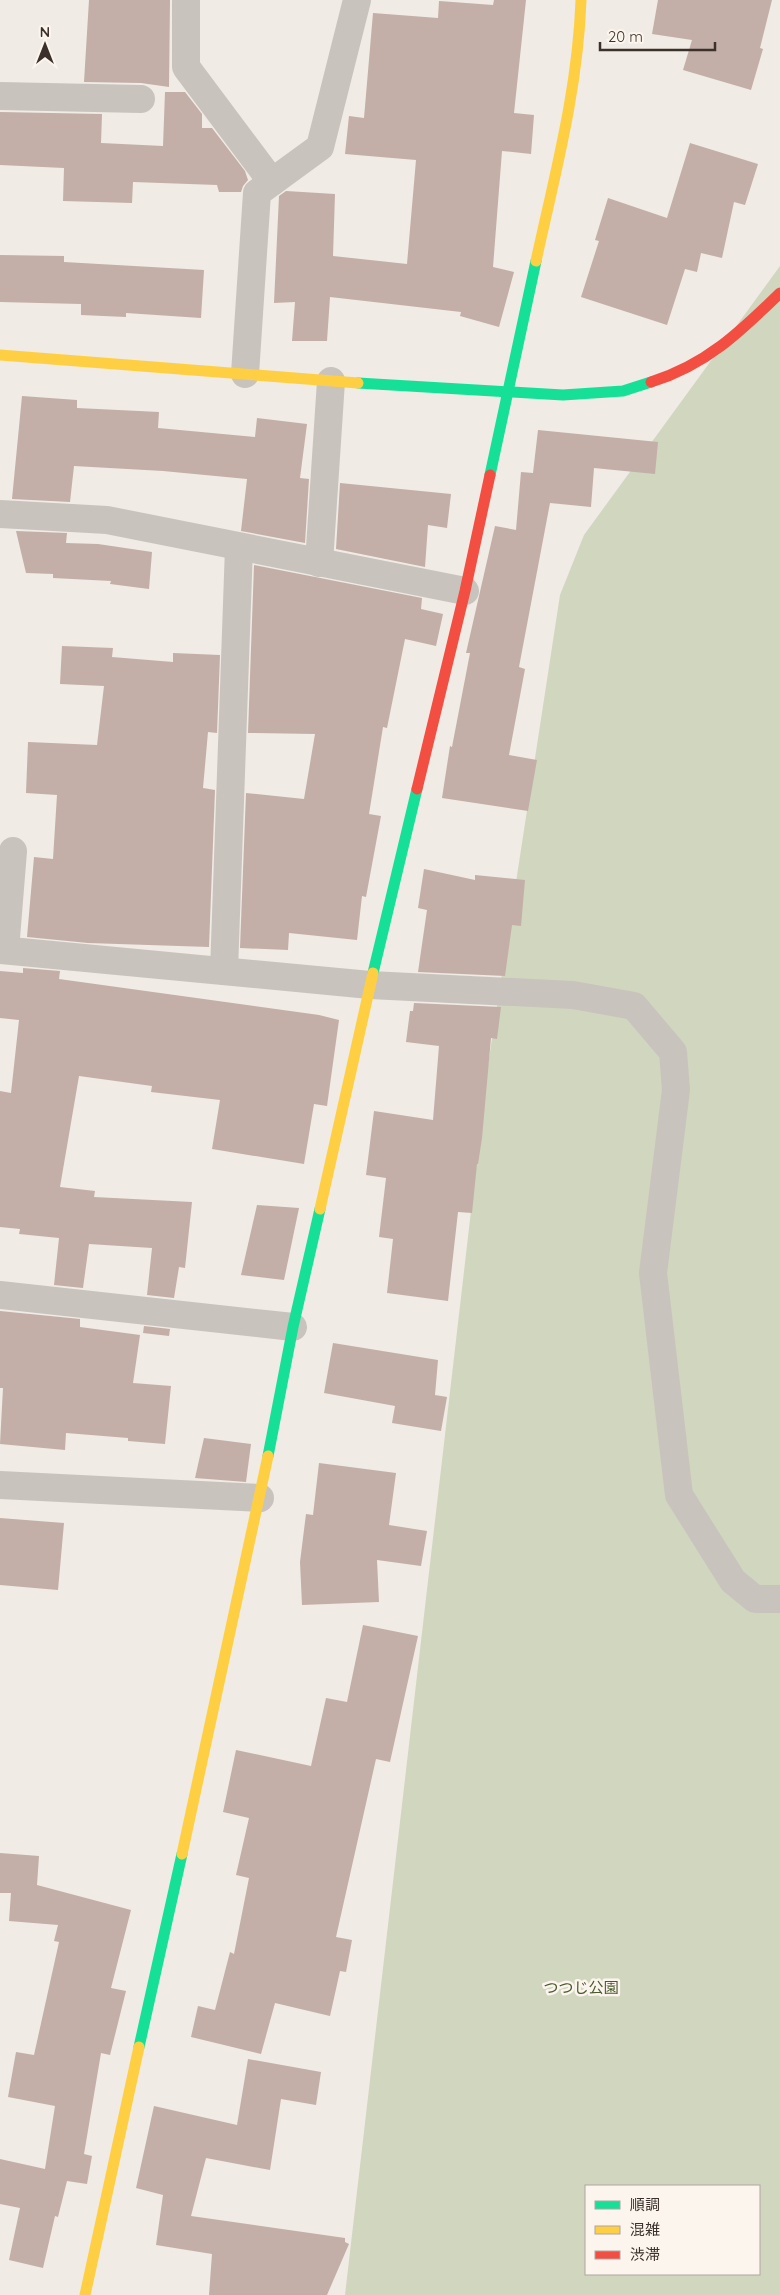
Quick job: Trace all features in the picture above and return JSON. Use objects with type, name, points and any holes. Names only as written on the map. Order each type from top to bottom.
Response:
[{"type":"street","points":[[186,0],[186,66],[272,182]]},
{"type":"street","points":[[245,374],[257,193],[320,147],[357,0]]},
{"type":"street","points":[[85,2295],[260,1498],[293,1327],[370,985],[465,591],[567,126],[580,33],[581,0]]},
{"type":"street","points":[[0,96],[141,99]]},
{"type":"street","points":[[0,355],[332,381],[508,390],[563,395],[623,392],[671,376],[702,360],[737,334],[780,294]]},
{"type":"street","points":[[319,563],[332,381]]},
{"type":"street","points":[[0,514],[107,520],[465,591]]},
{"type":"street","points":[[224,971],[239,547]]},
{"type":"street","points":[[13,850],[3,950],[370,985],[573,996],[634,1006],[673,1052],[676,1090],[653,1273],[680,1495],[733,1581],[754,1600],[780,1600]]},
{"type":"street","points":[[0,1295],[293,1327]]},
{"type":"street","points":[[0,1485],[260,1498]]},
{"type":"green space","name":"つつじ公園","points":[[780,266],[780,2295],[345,2295],[488,1065],[560,595],[584,535]]},
{"type":"building","points":[[89,0],[170,0],[169,87],[141,83],[84,82]]},
{"type":"building","points":[[494,0],[526,0],[514,113],[534,115],[531,154],[502,151],[493,267],[514,272],[499,327],[460,316],[461,312],[330,297],[327,341],[292,341],[295,302],[274,303],[279,196],[286,191],[335,194],[333,256],[407,264],[416,160],[345,154],[349,116],[364,118],[373,13],[438,18],[439,1],[493,5]]},
{"type":"building","points":[[658,0],[772,0],[760,48],[763,49],[751,90],[683,70],[692,40],[652,34]]},
{"type":"building","points":[[165,92],[185,92],[202,114],[202,128],[212,128],[245,171],[248,180],[241,192],[219,192],[217,185],[133,182],[132,203],[63,201],[64,168],[0,165],[0,112],[102,114],[101,143],[163,146]]},
{"type":"building","points":[[690,143],[758,164],[745,205],[734,202],[722,258],[701,253],[697,272],[685,269],[667,325],[581,297],[599,241],[595,240],[608,198],[667,218]]},
{"type":"building","points":[[0,255],[64,256],[64,262],[204,270],[201,318],[126,313],[126,317],[81,315],[81,304],[0,302]]},
{"type":"building","points":[[22,396],[77,400],[77,408],[159,412],[158,428],[255,437],[257,418],[307,424],[300,478],[309,479],[305,543],[241,531],[247,479],[163,471],[74,466],[70,502],[12,499]]},
{"type":"building","points":[[538,430],[658,442],[655,474],[594,468],[591,507],[550,503],[519,667],[525,669],[509,755],[537,760],[528,811],[442,798],[450,746],[452,747],[470,653],[466,653],[495,526],[516,530],[521,472],[533,473]]},
{"type":"building","points":[[340,483],[451,494],[447,528],[428,525],[425,567],[336,549]]},
{"type":"building","points":[[16,531],[67,533],[66,543],[98,544],[152,552],[149,589],[110,584],[111,581],[53,578],[53,574],[26,573]]},
{"type":"building","points":[[254,565],[422,598],[421,609],[443,614],[436,646],[405,639],[387,728],[383,727],[369,814],[381,816],[366,897],[362,896],[357,940],[289,933],[288,950],[240,948],[246,793],[304,799],[315,734],[248,733]]},
{"type":"building","points":[[62,646],[113,648],[112,657],[173,662],[173,653],[220,655],[217,733],[208,732],[203,788],[215,790],[209,947],[88,943],[27,937],[34,857],[53,859],[57,795],[26,793],[28,742],[97,745],[104,686],[60,684]]},
{"type":"building","points":[[424,869],[475,880],[475,875],[525,880],[521,926],[512,925],[505,976],[418,972],[427,910],[418,908]]},
{"type":"building","points":[[23,968],[60,971],[59,979],[319,1015],[339,1020],[327,1106],[314,1104],[304,1164],[212,1149],[220,1100],[151,1092],[152,1086],[79,1076],[60,1187],[95,1191],[94,1197],[192,1202],[185,1268],[179,1267],[174,1298],[147,1295],[152,1248],[89,1244],[83,1288],[54,1285],[59,1238],[19,1234],[20,1229],[0,1227],[0,1091],[11,1093],[19,1020],[0,1018],[0,971],[23,973]]},
{"type":"building","points":[[414,1003],[501,1007],[497,1039],[491,1038],[482,1138],[477,1164],[472,1213],[458,1212],[448,1301],[387,1293],[393,1239],[379,1237],[386,1178],[366,1175],[374,1111],[433,1120],[439,1046],[406,1042],[410,1011],[413,1011]]},
{"type":"building","points":[[257,1205],[299,1208],[284,1280],[241,1275]]},
{"type":"building","points":[[0,1311],[80,1319],[80,1327],[140,1335],[133,1383],[171,1386],[165,1444],[128,1441],[128,1438],[66,1433],[65,1450],[0,1444],[3,1388],[0,1388]]},
{"type":"building","points":[[144,1326],[170,1329],[169,1336],[143,1333]]},
{"type":"building","points":[[333,1343],[438,1360],[435,1395],[447,1397],[441,1431],[392,1423],[395,1406],[324,1393]]},
{"type":"building","points":[[204,1438],[251,1444],[246,1482],[195,1478]]},
{"type":"building","points":[[319,1463],[396,1473],[389,1525],[427,1531],[421,1566],[377,1560],[379,1602],[302,1605],[300,1562],[306,1514],[313,1515]]},
{"type":"building","points":[[0,1518],[64,1523],[58,1590],[0,1585]]},
{"type":"building","points":[[363,1625],[418,1636],[390,1762],[376,1759],[336,1937],[352,1940],[346,1972],[340,1971],[330,2016],[275,2003],[261,2054],[191,2037],[198,2006],[215,2010],[230,1952],[234,1954],[249,1878],[236,1875],[249,1818],[223,1812],[236,1750],[311,1766],[326,1698],[347,1702]]},
{"type":"building","points":[[0,1853],[39,1856],[37,1885],[131,1910],[111,1988],[126,1991],[110,2055],[101,2053],[84,2154],[92,2156],[87,2184],[67,2181],[58,2217],[55,2216],[43,2268],[9,2260],[20,2208],[0,2204],[0,2159],[45,2169],[55,2106],[8,2097],[16,2052],[34,2055],[59,1942],[54,1941],[58,1925],[9,1921],[11,1893],[0,1893]]},
{"type":"building","points":[[248,2059],[321,2072],[316,2105],[281,2099],[270,2170],[206,2158],[191,2216],[345,2238],[345,2242],[349,2244],[327,2295],[209,2295],[212,2254],[156,2245],[163,2195],[136,2188],[154,2106],[237,2125]]},
{"type":"traffic: fast","points":[[490,475],[536,261]]},
{"type":"traffic: fast","points":[[358,383],[563,395],[623,391],[651,382]]},
{"type":"traffic: fast","points":[[373,973],[417,789]]},
{"type":"traffic: fast","points":[[268,1456],[293,1327],[320,1209]]},
{"type":"traffic: fast","points":[[139,2047],[182,1854]]},
{"type":"traffic: slow","points":[[536,261],[558,164],[570,99],[579,33],[581,0]]},
{"type":"traffic: slow","points":[[0,355],[358,383]]},
{"type":"traffic: slow","points":[[320,1209],[373,973]]},
{"type":"traffic: slow","points":[[182,1854],[268,1456]]},
{"type":"traffic: slow","points":[[85,2295],[139,2047]]},
{"type":"traffic: jam","points":[[651,382],[689,366],[721,346],[780,293]]},
{"type":"traffic: jam","points":[[417,789],[465,591],[490,475]]}]
